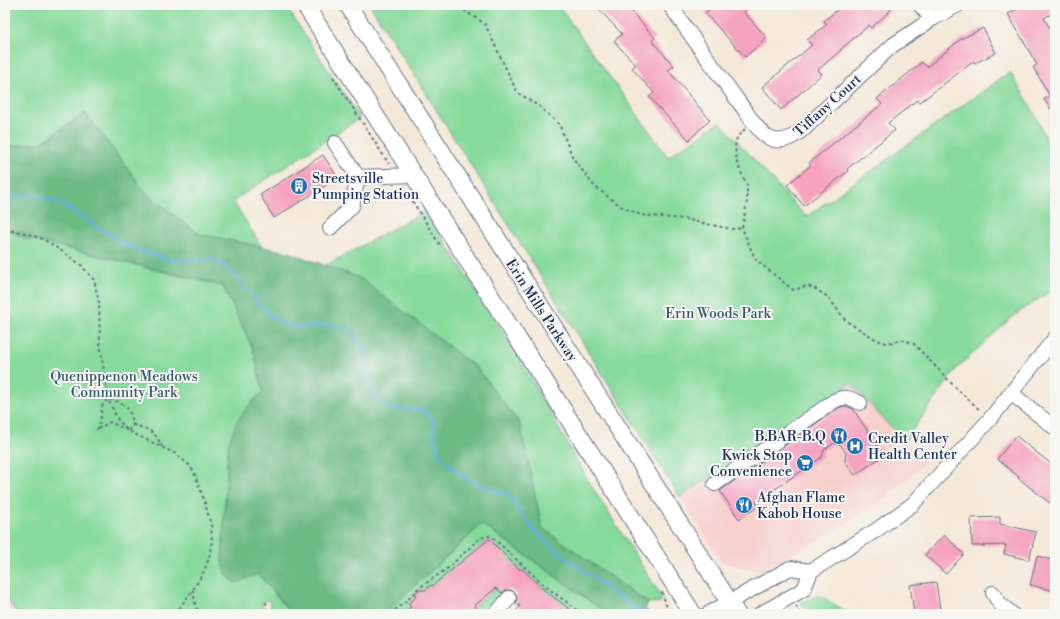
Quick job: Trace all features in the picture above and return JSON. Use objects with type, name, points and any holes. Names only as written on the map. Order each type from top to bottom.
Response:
[{"type":"main road","points":[[305,5],[693,614]]},
{"type":"main road","name":"Erin Mills Parkway","points":[[348,5],[733,608]]},
{"type":"street","name":"Tiffany Court","points":[[670,5],[708,61],[754,122],[768,138],[781,140],[789,139],[797,135],[893,45],[932,19],[958,5]]},
{"type":"street","points":[[920,5],[932,19]]},
{"type":"street","points":[[330,228],[352,206],[358,177],[335,143]]},
{"type":"street","points":[[358,177],[413,175]]},
{"type":"street","points":[[760,614],[804,589],[811,571],[875,531],[913,504],[990,419],[1055,338]]},
{"type":"street","points":[[1011,393],[1055,428]]},
{"type":"street","points":[[715,484],[834,401],[842,398],[852,399],[860,403]]},
{"type":"street","points":[[708,614],[733,608],[790,568],[811,571]]},
{"type":"street","points":[[993,593],[1000,604],[1012,614]]},
{"type":"street","points":[[496,614],[509,598]]},
{"type":"path","points":[[460,5],[465,11],[484,24],[517,92],[540,107],[559,124],[574,158],[594,186],[622,207],[640,215],[684,219],[731,229],[742,228]]},
{"type":"path","points":[[754,122],[737,137],[735,147],[737,163],[747,186],[747,202],[742,228],[756,259],[793,290],[806,286],[814,288],[828,297],[846,321],[877,340],[886,343],[905,340],[914,344],[955,387],[990,419]]},
{"type":"path","points":[[5,230],[22,232],[43,239],[81,265],[94,280],[99,303],[100,343],[108,399],[118,420],[128,431]]},
{"type":"path","points":[[108,399],[118,401],[123,404],[130,412],[133,425]]},
{"type":"path","points":[[108,399],[100,410],[101,419],[97,430],[110,422],[176,454],[189,464],[194,472],[205,503],[211,525],[212,541],[209,558],[204,571],[193,590],[177,611],[169,613]]},
{"type":"path","points":[[128,431],[133,425]]},
{"type":"path","points":[[133,425],[148,428],[158,437],[162,448]]},
{"type":"path","points":[[390,614],[416,590],[456,562],[480,538],[488,536],[492,537],[544,585],[582,614]]},
{"type":"path","points":[[193,590],[198,614]]},
{"type":"path","points":[[266,602],[268,614]]},
{"type":"path","points":[[394,611],[397,614]]},
{"type":"shaded area","points":[[851,383],[904,442],[926,461],[906,480],[872,507],[812,544],[759,572],[721,562],[680,497]]},
{"type":"shaded area","points":[[5,596],[18,614],[5,614]]},
{"type":"green space","points":[[5,5],[285,5],[360,118],[233,201],[262,247],[199,234],[148,195],[85,113],[41,143],[5,147]]},
{"type":"green space","name":"Erin Woods Park","points":[[370,5],[558,5],[668,157],[720,122],[806,217],[1010,72],[1034,112],[1055,159],[1055,288],[1012,317],[957,368],[904,442],[851,383],[680,497]]},
{"type":"green space","points":[[85,113],[148,195],[199,234],[288,252],[360,278],[477,368],[520,424],[542,528],[648,603],[643,614],[608,614],[482,524],[384,614],[292,614],[258,574],[236,583],[228,577],[222,562],[228,446],[236,423],[247,408],[263,391],[253,349],[223,286],[25,238],[5,229],[5,147],[41,143]]},
{"type":"green space","points":[[425,211],[516,352],[587,479],[661,596],[661,602],[648,603],[542,528],[520,424],[351,275],[325,266]]},
{"type":"green space","name":"Quenippenon Meadows Community Park","points":[[5,229],[25,238],[223,286],[253,349],[263,391],[247,408],[228,446],[222,562],[258,574],[292,614],[272,614],[269,600],[262,602],[264,614],[18,614],[5,596]]},
{"type":"green space","points":[[482,524],[608,614],[576,614],[542,588],[522,569],[520,570],[489,539],[432,586],[431,585],[424,591],[421,589],[416,592],[416,598],[408,604],[411,607],[403,614],[384,614]]},
{"type":"green space","points":[[496,588],[505,595],[489,614],[468,614],[476,607],[475,605]]},
{"type":"green space","points":[[819,595],[850,614],[817,614],[810,612],[800,603]]},
{"type":"building","points":[[595,5],[640,5],[632,12],[655,38],[652,41],[674,66],[668,70],[710,120],[689,140],[649,97],[654,93],[632,68],[636,65],[614,41],[622,34]]},
{"type":"building","points":[[714,5],[752,5],[744,12],[767,38],[745,57],[705,13]]},
{"type":"building","points":[[843,5],[887,5],[891,10],[871,28],[869,25],[841,49],[818,70],[822,74],[781,110],[762,87],[812,45],[807,40],[827,24],[824,21]]},
{"type":"building","points":[[1024,5],[1048,5],[1053,13],[1044,18],[1055,37],[1055,115],[1044,99],[1050,96],[1033,67],[1037,65],[1008,14]]},
{"type":"building","points":[[983,28],[996,53],[975,63],[974,61],[919,103],[917,100],[888,123],[895,130],[847,169],[848,171],[804,206],[787,185],[811,165],[809,163],[882,104],[877,99],[922,62],[927,67],[961,39]]},
{"type":"building","name":"Streetsville Pumping Station","points":[[323,155],[338,178],[274,218],[260,195]]},
{"type":"building","points":[[846,406],[853,409],[884,455],[855,475],[845,461],[846,453],[841,445],[834,443],[824,450],[822,457],[756,502],[759,506],[739,519],[720,491],[838,408]]},
{"type":"building","points":[[1016,436],[1055,467],[1055,507],[1018,478],[1019,477],[997,459]]},
{"type":"building","points":[[1000,517],[1000,524],[1036,532],[1029,560],[1004,554],[1006,545],[972,546],[971,518]]},
{"type":"building","points":[[944,535],[964,554],[946,574],[925,555]]},
{"type":"building","points":[[489,539],[520,570],[522,569],[542,588],[576,614],[514,614],[520,606],[516,603],[517,595],[511,590],[506,590],[502,593],[496,588],[475,605],[476,607],[468,614],[403,614],[411,607],[408,604],[415,598],[416,592],[419,590],[425,590],[431,585],[432,586]]},
{"type":"building","points":[[1037,556],[1055,561],[1055,591],[1030,585]]},
{"type":"building","points":[[936,582],[940,609],[914,613],[910,585]]},
{"type":"waterway","points":[[5,196],[34,196],[58,202],[130,247],[173,261],[211,259],[227,268],[269,314],[284,325],[301,327],[324,325],[351,329],[366,354],[367,380],[375,397],[388,408],[424,410],[433,420],[434,438],[439,454],[458,473],[479,486],[509,495],[535,532],[563,556],[635,608],[648,612]]},
{"type":"place","name":"Streetsville Pumping Station","points":[[299,186]]},
{"type":"place","name":"B.BAR-B.Q","points":[[839,436]]},
{"type":"place","name":"Credit Valley Health Center","points":[[855,446]]},
{"type":"place","name":"Kwick Stop Convenience","points":[[805,463]]},
{"type":"place","name":"Afghan Flame Kabob House","points":[[744,505]]}]
